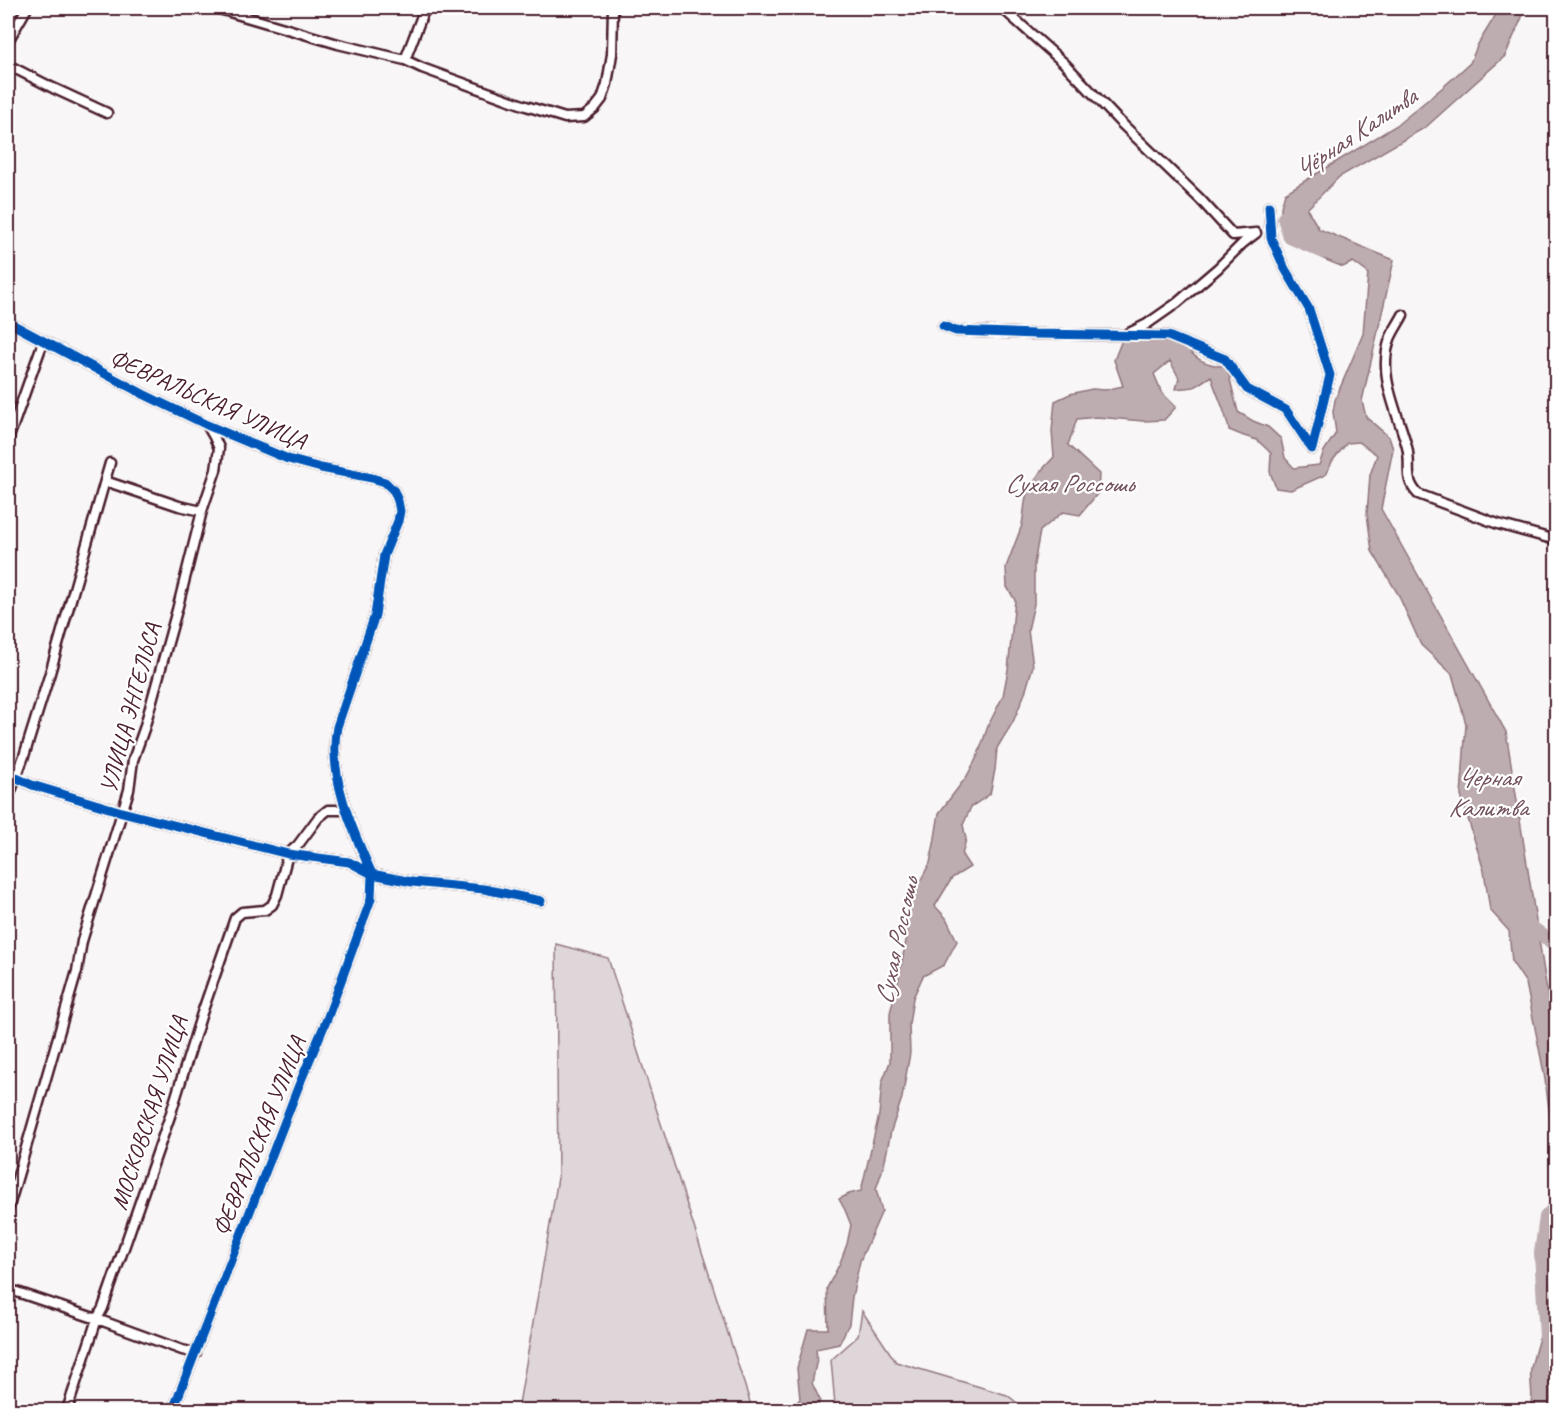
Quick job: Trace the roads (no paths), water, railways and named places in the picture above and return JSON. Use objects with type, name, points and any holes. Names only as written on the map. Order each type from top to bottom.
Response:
[{"type":"street","points":[[8,41],[27,8]]},
{"type":"street","points":[[216,8],[338,44],[405,60],[565,118],[584,117],[596,108],[602,99],[612,54],[613,8]]},
{"type":"street","points":[[405,60],[425,8]]},
{"type":"street","points":[[1002,8],[1064,63],[1233,235],[1256,233],[1177,303],[1147,324],[1122,337]]},
{"type":"street","points":[[8,65],[107,113]]},
{"type":"street","points":[[943,326],[956,331],[1122,337],[1168,336],[1225,359],[1247,389],[1286,410],[1312,449],[1330,375],[1309,309],[1285,269],[1271,238],[1269,206]]},
{"type":"street","points":[[1403,315],[1390,341],[1386,368],[1389,388],[1407,449],[1409,480],[1412,487],[1418,494],[1498,524],[1553,539]]},
{"type":"street","name":"ФЕВРАЛЬСКАЯ УЛИЦА","points":[[8,322],[143,394],[207,425],[288,459],[385,482],[394,491],[400,511],[384,555],[375,615],[334,741],[345,810],[372,874],[371,899],[331,1009],[299,1085],[173,1410]]},
{"type":"street","points":[[8,440],[43,342]]},
{"type":"street","name":"УЛИЦА ЭНГЕЛЬСА","points":[[8,1210],[77,971],[82,941],[129,790],[133,760],[144,729],[177,610],[202,511],[216,470],[219,448],[207,425]]},
{"type":"street","points":[[8,799],[50,673],[110,463]]},
{"type":"street","points":[[105,482],[202,511]]},
{"type":"street","points":[[8,774],[32,785],[122,812],[288,854],[349,862],[372,874],[412,882],[484,889],[541,901]]},
{"type":"street","points":[[288,854],[298,845],[318,818],[328,810],[345,810]]},
{"type":"street","name":"МОСКОВСКАЯ УЛИЦА","points":[[67,1410],[170,1116],[235,918],[242,912],[266,910],[272,904],[277,895],[288,854]]},
{"type":"street","points":[[8,1289],[196,1353]]},
{"type":"water","points":[[1500,8],[1526,8],[1505,56],[1426,127],[1339,177],[1307,209],[1319,229],[1394,260],[1362,401],[1366,417],[1389,437],[1393,449],[1381,509],[1506,732],[1556,1047],[1556,1159],[1544,1073],[1526,983],[1512,962],[1509,931],[1490,910],[1484,871],[1461,796],[1466,724],[1452,674],[1421,645],[1398,594],[1372,551],[1367,514],[1370,475],[1377,455],[1359,442],[1347,443],[1333,460],[1325,475],[1291,490],[1276,488],[1270,472],[1271,453],[1257,440],[1229,430],[1211,376],[1194,387],[1176,389],[1179,378],[1170,361],[1154,374],[1162,393],[1176,407],[1164,420],[1143,421],[1097,417],[1077,419],[1068,445],[1099,474],[1098,493],[1080,515],[1063,512],[1040,531],[1034,564],[1034,604],[1028,630],[1033,666],[1013,722],[997,748],[990,794],[971,807],[963,825],[966,839],[962,855],[970,867],[952,878],[935,906],[946,918],[957,941],[944,965],[923,976],[913,998],[909,1024],[910,1053],[902,1098],[876,1189],[882,1211],[860,1261],[849,1324],[839,1344],[816,1349],[817,1359],[812,1383],[820,1400],[816,1410],[789,1410],[800,1399],[797,1368],[808,1329],[828,1329],[827,1288],[840,1263],[851,1225],[839,1199],[861,1191],[879,1115],[882,1082],[890,1062],[890,1013],[907,936],[907,914],[918,885],[930,863],[939,813],[967,776],[1003,696],[1015,600],[1007,587],[1006,567],[1022,525],[1026,496],[1040,472],[1054,457],[1052,431],[1055,401],[1070,394],[1092,389],[1105,390],[1123,386],[1114,360],[1122,340],[1180,342],[1200,360],[1227,367],[1238,412],[1268,427],[1281,439],[1285,458],[1294,468],[1319,465],[1324,451],[1336,433],[1333,412],[1335,400],[1363,334],[1368,273],[1353,262],[1343,267],[1321,258],[1316,248],[1299,240],[1281,223],[1281,207],[1285,193],[1397,125],[1442,88],[1470,63],[1478,44]]},
{"type":"water","points":[[1556,1286],[1556,1410],[1529,1410],[1532,1400],[1531,1368]]},
{"type":"waterway","name":"Чёрная Калитва","points":[[1287,215],[1284,218],[1290,237],[1324,252]]},
{"type":"waterway","name":"Чёрная Калитва","points":[[1524,920],[1556,948]]},
{"type":"waterway","name":"Чёрная Калитва","points":[[1546,1336],[1541,1253],[1546,1217],[1556,1206]]},
{"type":"water label","name":"Сухая Россошь","points":[[1069,483]]},
{"type":"water label","name":"Черная Калитва","points":[[1488,792]]},
{"type":"water label","name":"Сухая Россошь","points":[[896,941]]}]
